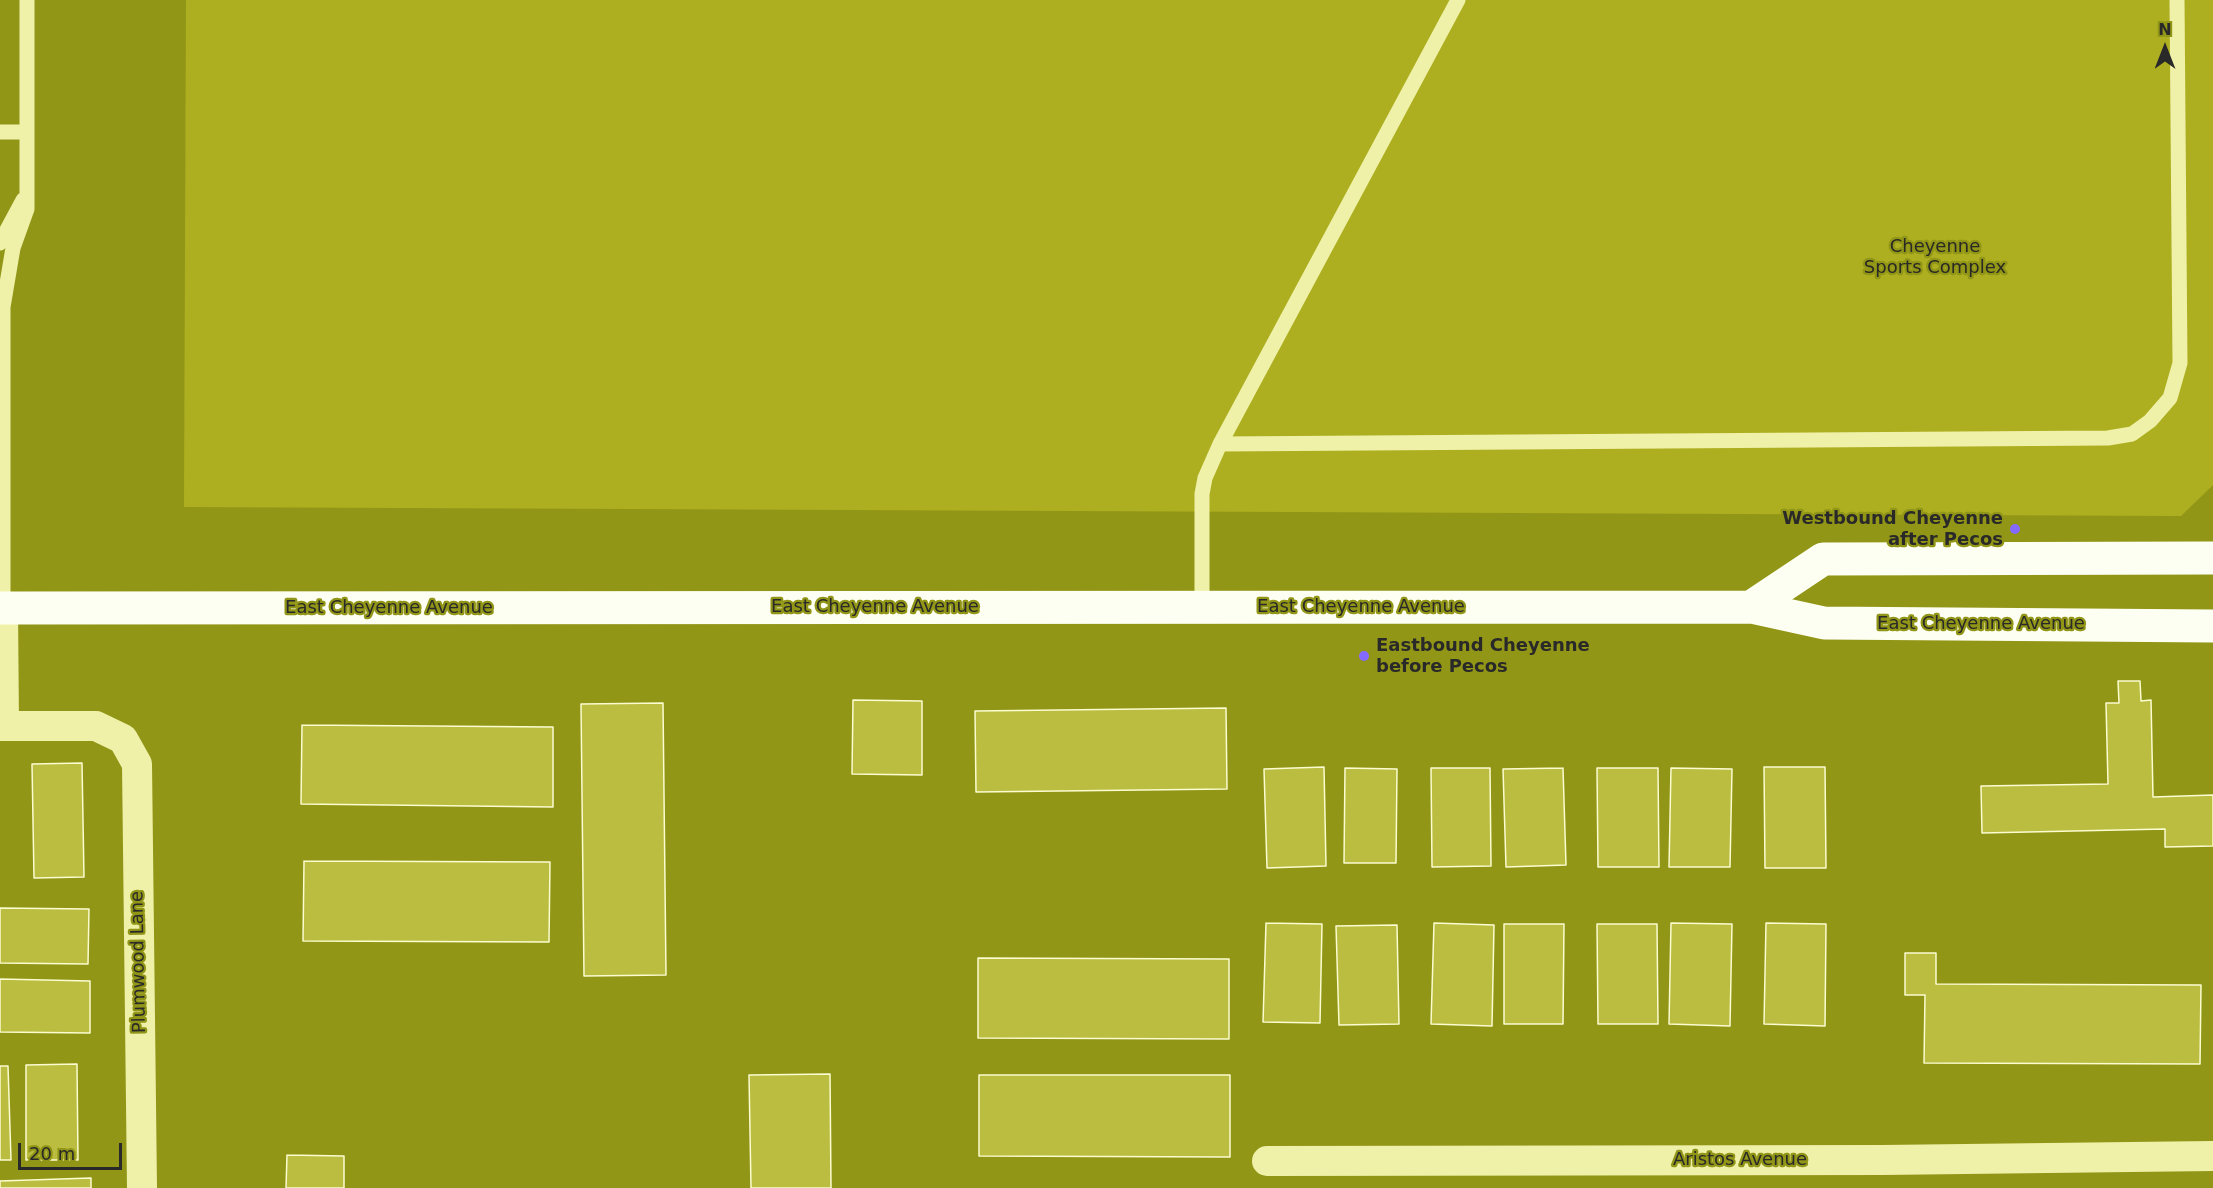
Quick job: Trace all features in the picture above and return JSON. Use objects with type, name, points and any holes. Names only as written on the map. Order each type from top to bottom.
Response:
[{"type":"main road","points":[[1751,607],[1823,559],[2213,558]]},
{"type":"main road","name":"East Cheyenne Avenue","points":[[1,606],[1751,607],[1824,623],[2213,626]]},
{"type":"street","points":[[1,606],[2,726]]},
{"type":"street","name":"Plumwood Lane","points":[[2,726],[96,726],[123,739],[137,764],[142,1188]]},
{"type":"street","name":"Aristos Avenue","points":[[1267,1161],[1882,1160],[2213,1156]]},
{"type":"lane","points":[[1,606],[3,307],[13,248],[25,219],[27,0]]},
{"type":"lane","points":[[1202,607],[1202,494],[1205,478],[1220,444],[1458,0]]},
{"type":"lane","points":[[1220,444],[2108,438],[2132,434],[2150,421],[2170,398],[2180,363],[2177,0]]},
{"type":"lane","points":[[0,132],[27,132]]},
{"type":"lane","points":[[0,243],[27,192]]},
{"type":"green space","name":"Cheyenne Sports Complex","points":[[186,0],[2213,0],[2213,485],[2181,516],[184,507]]},
{"type":"building","points":[[2118,681],[2140,681],[2141,701],[2151,700],[2153,797],[2213,795],[2213,846],[2165,847],[2165,829],[1982,833],[1981,786],[2108,784],[2106,703],[2119,703]]},
{"type":"building","points":[[853,700],[922,701],[922,775],[852,774]]},
{"type":"building","points":[[663,703],[666,975],[584,976],[581,704]]},
{"type":"building","points":[[1226,708],[1227,789],[976,792],[975,711]]},
{"type":"building","points":[[302,725],[553,727],[553,807],[301,804]]},
{"type":"building","points":[[82,763],[84,877],[34,878],[32,764]]},
{"type":"building","points":[[1324,767],[1326,866],[1267,868],[1264,769]]},
{"type":"building","points":[[1764,767],[1825,767],[1826,868],[1765,868]]},
{"type":"building","points":[[1345,768],[1397,769],[1396,863],[1344,863]]},
{"type":"building","points":[[1431,768],[1490,768],[1491,866],[1432,867]]},
{"type":"building","points":[[1563,768],[1566,865],[1506,867],[1503,769]]},
{"type":"building","points":[[1597,768],[1658,768],[1659,867],[1598,867]]},
{"type":"building","points":[[1671,768],[1732,769],[1730,867],[1669,867]]},
{"type":"building","points":[[304,861],[550,862],[549,942],[303,941]]},
{"type":"building","points":[[0,908],[89,909],[88,964],[0,963]]},
{"type":"building","points":[[1266,923],[1322,924],[1320,1023],[1263,1022]]},
{"type":"building","points":[[1434,923],[1494,925],[1492,1026],[1431,1024]]},
{"type":"building","points":[[1671,923],[1732,924],[1730,1026],[1669,1024]]},
{"type":"building","points":[[1766,923],[1826,924],[1825,1026],[1764,1024]]},
{"type":"building","points":[[1504,924],[1564,924],[1563,1024],[1504,1024]]},
{"type":"building","points":[[1597,924],[1657,924],[1658,1024],[1598,1024]]},
{"type":"building","points":[[1397,925],[1399,1024],[1339,1025],[1336,926]]},
{"type":"building","points":[[1905,953],[1936,953],[1936,984],[2201,985],[2200,1064],[1924,1063],[1925,995],[1905,995]]},
{"type":"building","points":[[978,958],[1229,959],[1229,1039],[978,1038]]},
{"type":"building","points":[[0,979],[90,981],[90,1033],[0,1032]]},
{"type":"building","points":[[77,1064],[78,1160],[26,1160],[26,1065]]},
{"type":"building","points":[[0,1066],[8,1066],[11,1160],[0,1160]]},
{"type":"building","points":[[830,1074],[831,1188],[751,1188],[749,1075]]},
{"type":"building","points":[[979,1075],[1230,1075],[1230,1157],[979,1156]]},
{"type":"building","points":[[287,1155],[344,1156],[344,1188],[286,1188]]},
{"type":"building","points":[[91,1178],[91,1188],[0,1188],[0,1181]]},
{"type":"place","name":"Westbound Cheyenne after Pecos","points":[[2015,529]]},
{"type":"place","name":"Eastbound Cheyenne before Pecos","points":[[1364,656]]}]
